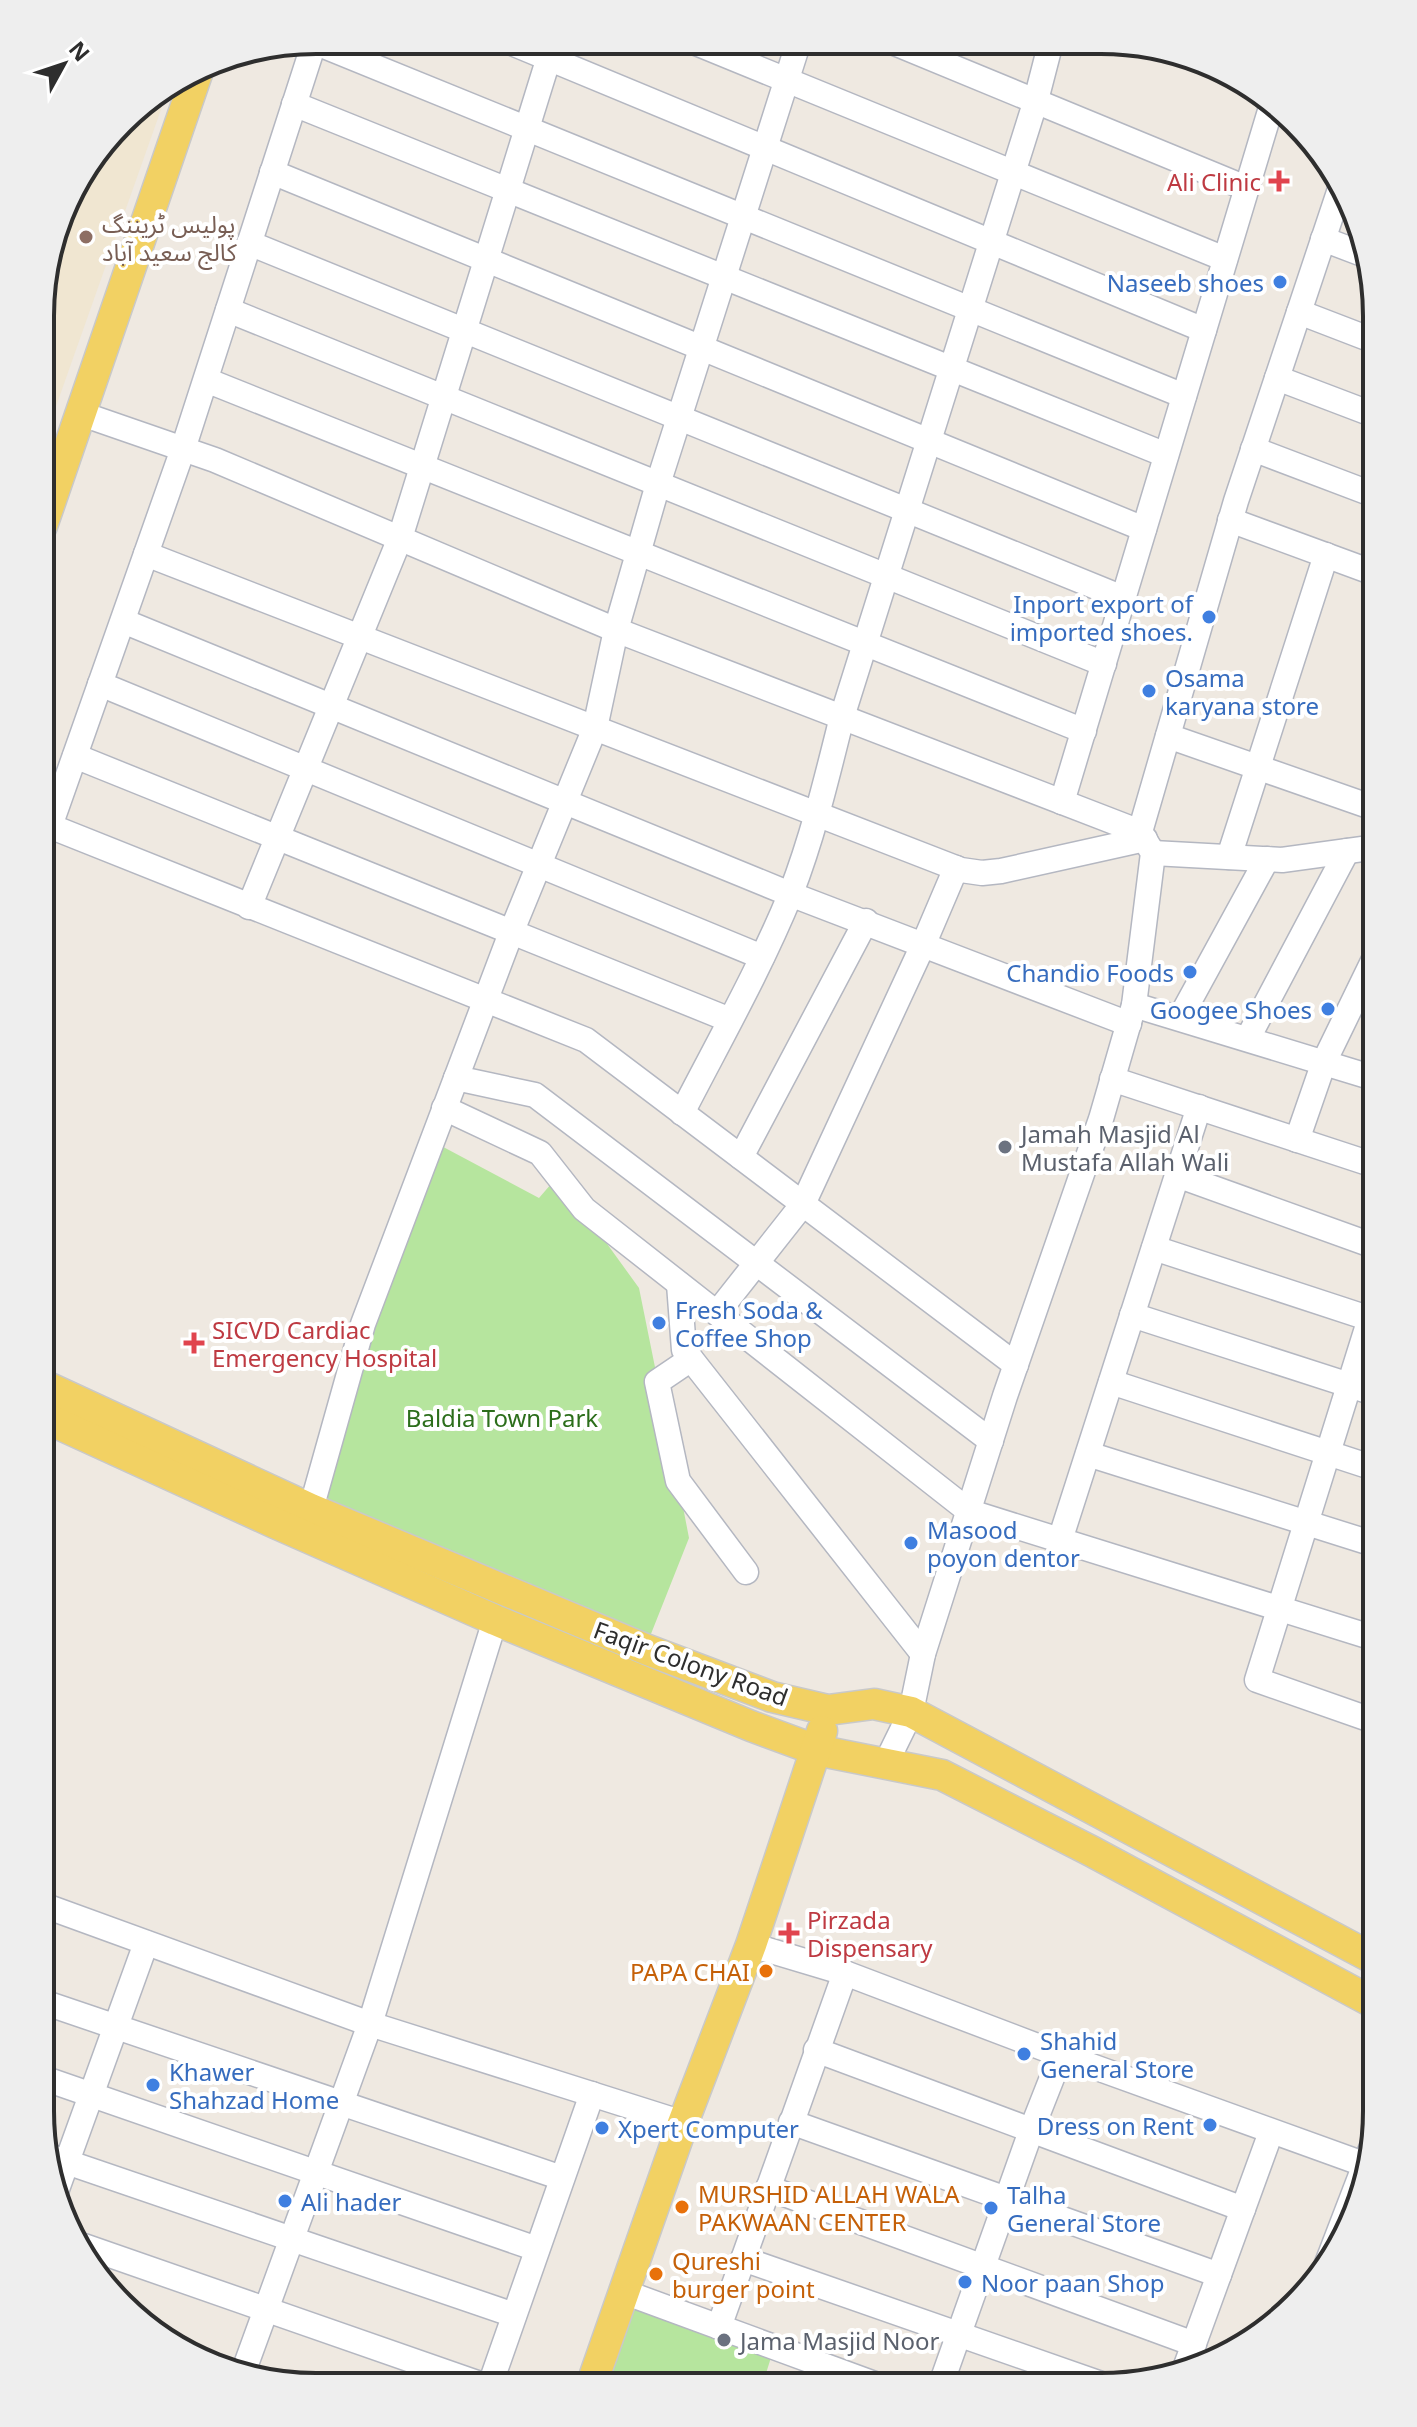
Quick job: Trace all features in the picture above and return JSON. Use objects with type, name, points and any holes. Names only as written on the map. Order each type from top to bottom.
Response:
[{"type":"main road","points":[[54,492],[193,85]]},
{"type":"main road","name":"Faqir Colony Road","points":[[54,1391],[495,1620],[816,1750],[942,1775],[1362,1997]]},
{"type":"main road","name":"Faqir Colony Road","points":[[54,1421],[305,1522],[772,1697],[828,1710],[874,1704],[911,1712],[1362,1953]]},
{"type":"main road","points":[[596,2373],[683,2123],[751,1945],[828,1710]]},
{"type":"street","points":[[54,805],[75,756],[183,449],[310,54]]},
{"type":"street","points":[[345,54],[1184,396]]},
{"type":"street","points":[[249,907],[400,538],[549,54]]},
{"type":"street","points":[[562,54],[765,148],[1204,330]]},
{"type":"street","points":[[723,54],[1225,259]]},
{"type":"street","points":[[305,1522],[363,1324],[484,1002],[595,728],[616,630],[658,484],[795,54]]},
{"type":"street","points":[[922,54],[1246,188]]},
{"type":"street","points":[[682,1113],[762,957],[790,894],[818,815],[842,717],[1048,54]]},
{"type":"street","points":[[294,104],[1166,455]]},
{"type":"street","points":[[1062,802],[1269,115]]},
{"type":"street","points":[[272,172],[1144,529]]},
{"type":"street","points":[[885,1765],[911,1712],[923,1654],[1132,1015],[1146,841],[1168,736],[1230,520],[1336,201]]},
{"type":"street","points":[[1323,239],[1354,251]]},
{"type":"street","points":[[249,243],[1123,598]]},
{"type":"street","points":[[228,310],[1104,664]]},
{"type":"street","points":[[1299,312],[1363,337]]},
{"type":"street","points":[[1277,378],[1363,411]]},
{"type":"street","points":[[206,380],[1084,731]]},
{"type":"street","points":[[82,414],[215,460],[616,630],[1062,802],[1146,841],[1229,857],[1282,860],[1363,849]]},
{"type":"street","points":[[1253,449],[1363,491]]},
{"type":"street","points":[[1230,520],[1363,569]]},
{"type":"street","points":[[146,554],[956,868],[982,873],[1001,871],[1146,841]]},
{"type":"street","points":[[1229,857],[1326,555]]},
{"type":"street","points":[[123,621],[790,894],[1132,1015],[1180,1018],[1363,1074]]},
{"type":"street","points":[[100,684],[762,957]]},
{"type":"street","points":[[1168,736],[1363,804]]},
{"type":"street","points":[[75,756],[730,1020]]},
{"type":"street","points":[[54,827],[484,1002],[586,1040],[1016,1365]]},
{"type":"street","points":[[1248,1038],[1347,851]]},
{"type":"street","points":[[1180,1018],[1267,859]]},
{"type":"street","points":[[717,1313],[803,1204],[956,868]]},
{"type":"street","points":[[741,1157],[866,921]]},
{"type":"street","points":[[1297,1140],[1324,1062],[1363,983]]},
{"type":"street","points":[[456,1078],[535,1095],[991,1441]]},
{"type":"street","points":[[1112,1079],[1363,1161]]},
{"type":"street","points":[[1060,1540],[1199,1107]]},
{"type":"street","points":[[444,1108],[540,1153],[584,1209],[970,1512],[1362,1634]]},
{"type":"street","points":[[1177,1175],[1362,1242]]},
{"type":"street","points":[[1154,1248],[1362,1309]]},
{"type":"street","points":[[679,1284],[684,1350],[923,1654]]},
{"type":"street","points":[[1132,1315],[1362,1389]]},
{"type":"street","points":[[1362,1344],[1257,1680],[1362,1717]]},
{"type":"street","points":[[691,1359],[657,1382],[678,1481],[746,1572]]},
{"type":"street","points":[[1111,1382],[1362,1464]]},
{"type":"street","points":[[1088,1454],[1362,1540]]},
{"type":"street","points":[[246,2363],[370,2024],[495,1620]]},
{"type":"street","points":[[54,1909],[370,2024],[683,2123]]},
{"type":"street","points":[[59,2158],[91,2095],[146,1943]]},
{"type":"street","points":[[751,1945],[845,1973],[1358,2162]]},
{"type":"street","points":[[719,2327],[845,1973]]},
{"type":"street","points":[[54,2006],[562,2178]]},
{"type":"street","points":[[816,2050],[1243,2209]]},
{"type":"street","points":[[945,2373],[1061,2055]]},
{"type":"street","points":[[54,2082],[537,2249]]},
{"type":"street","points":[[494,2373],[592,2094]]},
{"type":"street","points":[[791,2122],[1219,2275]]},
{"type":"street","points":[[1189,2358],[1271,2132]]},
{"type":"street","points":[[59,2159],[514,2315]]},
{"type":"street","points":[[768,2188],[1194,2344]]},
{"type":"street","points":[[94,2249],[448,2373]]},
{"type":"street","points":[[743,2259],[1070,2373]]},
{"type":"street","points":[[624,2292],[845,2373]]},
{"type":"shaded area","name":"پولیس ٹریننگ کالج سعید آباد","points":[[163,103],[54,412],[56,282],[74,216],[108,156],[143,119]]},
{"type":"green space","name":"Baldia Town Park","points":[[432,1141],[539,1198],[558,1176],[639,1288],[689,1538],[645,1649],[311,1509]]},
{"type":"green space","points":[[624,2292],[774,2348],[766,2373],[596,2373]]},
{"type":"place","name":"Ali Clinic","points":[[1279,181]]},
{"type":"place","name":"پولیس ٹریننگ کالج سعید آباد","points":[[86,237]]},
{"type":"place","name":"Naseeb shoes","points":[[1280,282]]},
{"type":"place","name":"Inport export of imported shoes.","points":[[1209,617]]},
{"type":"place","name":"Osama karyana store","points":[[1149,691]]},
{"type":"place","name":"Chandio Foods","points":[[1190,972]]},
{"type":"place","name":"Googee Shoes","points":[[1328,1009]]},
{"type":"place","name":"Jamah Masjid Al Mustafa Allah Wali","points":[[1005,1147]]},
{"type":"place","name":"Fresh Soda & Coffee Shop","points":[[659,1323]]},
{"type":"place","name":"SICVD Cardiac Emergency Hospital","points":[[194,1343]]},
{"type":"place","name":"Masood poyon dentor","points":[[911,1543]]},
{"type":"place","name":"Pirzada Dispensary","points":[[789,1933]]},
{"type":"place","name":"PAPA CHAI","points":[[766,1971]]},
{"type":"place","name":"Shahid General Store","points":[[1024,2054]]},
{"type":"place","name":"Khawer Shahzad Home","points":[[153,2085]]},
{"type":"place","name":"Dress on Rent","points":[[1210,2125]]},
{"type":"place","name":"Xpert Computer","points":[[602,2128]]},
{"type":"place","name":"Ali hader","points":[[285,2201]]},
{"type":"place","name":"MURSHID ALLAH WALA PAKWAAN CENTER","points":[[682,2207]]},
{"type":"place","name":"Talha General Store","points":[[991,2208]]},
{"type":"place","name":"Qureshi burger point","points":[[656,2274]]},
{"type":"place","name":"Noor paan Shop","points":[[965,2282]]},
{"type":"place","name":"Jama Masjid Noor","points":[[724,2340]]}]
